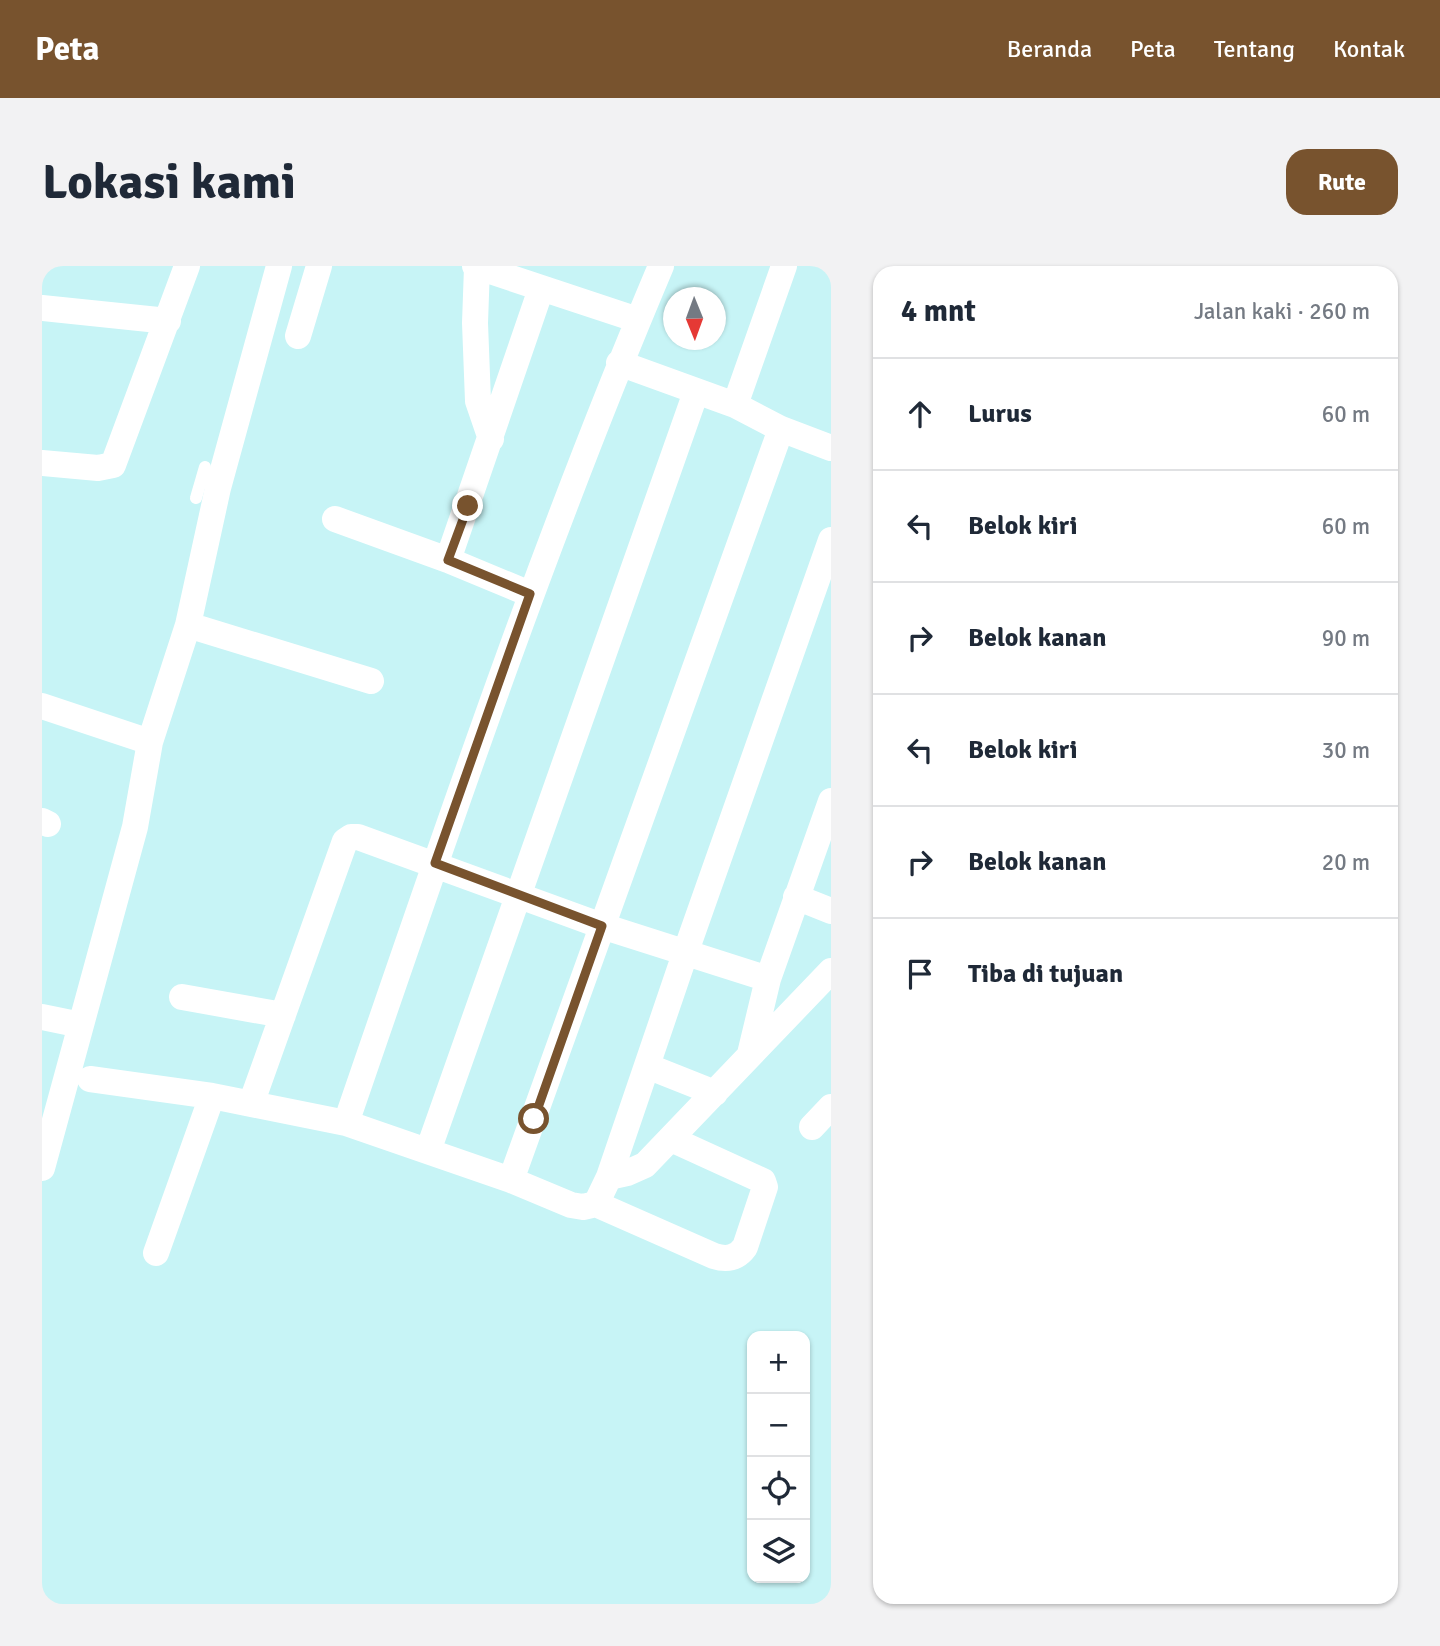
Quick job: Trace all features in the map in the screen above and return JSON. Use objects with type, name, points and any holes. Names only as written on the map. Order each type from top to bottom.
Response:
[{"type":"street","points":[[42,463],[98,468],[113,464],[187,266]]},
{"type":"street","points":[[42,1168],[135,827],[150,742],[188,625],[205,484],[279,266]]},
{"type":"street","points":[[298,336],[319,266]]},
{"type":"street","points":[[491,439],[478,401],[476,266],[638,320]]},
{"type":"street","points":[[346,1123],[530,594],[619,363],[661,266]]},
{"type":"street","points":[[735,405],[784,266]]},
{"type":"street","points":[[448,560],[541,289]]},
{"type":"street","points":[[42,308],[168,321]]},
{"type":"street","points":[[619,363],[735,405],[781,429],[831,448]]},
{"type":"street","points":[[428,1151],[695,392]]},
{"type":"street","points":[[511,1180],[781,429]]},
{"type":"street","points":[[335,519],[448,560],[530,594]]},
{"type":"street","points":[[596,1204],[609,1177],[685,951],[831,541]]},
{"type":"street","points":[[188,625],[371,681]]},
{"type":"street","points":[[42,706],[150,742]]},
{"type":"street","points":[[750,1055],[768,979],[831,801]]},
{"type":"street","points":[[251,1104],[345,841],[351,837],[358,836],[435,863],[602,926],[768,979]]},
{"type":"street","points":[[796,897],[831,911]]},
{"type":"street","points":[[609,1177],[637,1169],[671,1139],[831,971]]},
{"type":"street","points":[[182,997],[283,1015]]},
{"type":"street","points":[[42,1017],[81,1025]]},
{"type":"street","points":[[647,1066],[715,1093]]},
{"type":"street","points":[[90,1079],[212,1096],[346,1123],[511,1180],[571,1205],[583,1207],[596,1204],[714,1256],[733,1258],[745,1247],[765,1188],[763,1181],[671,1139]]},
{"type":"street","points":[[156,1253],[212,1096]]},
{"type":"street","points":[[811,1127],[831,1107]]},
{"type":"route","points":[[468,506],[448,560],[530,594],[435,863],[602,926],[534,1119]]}]
